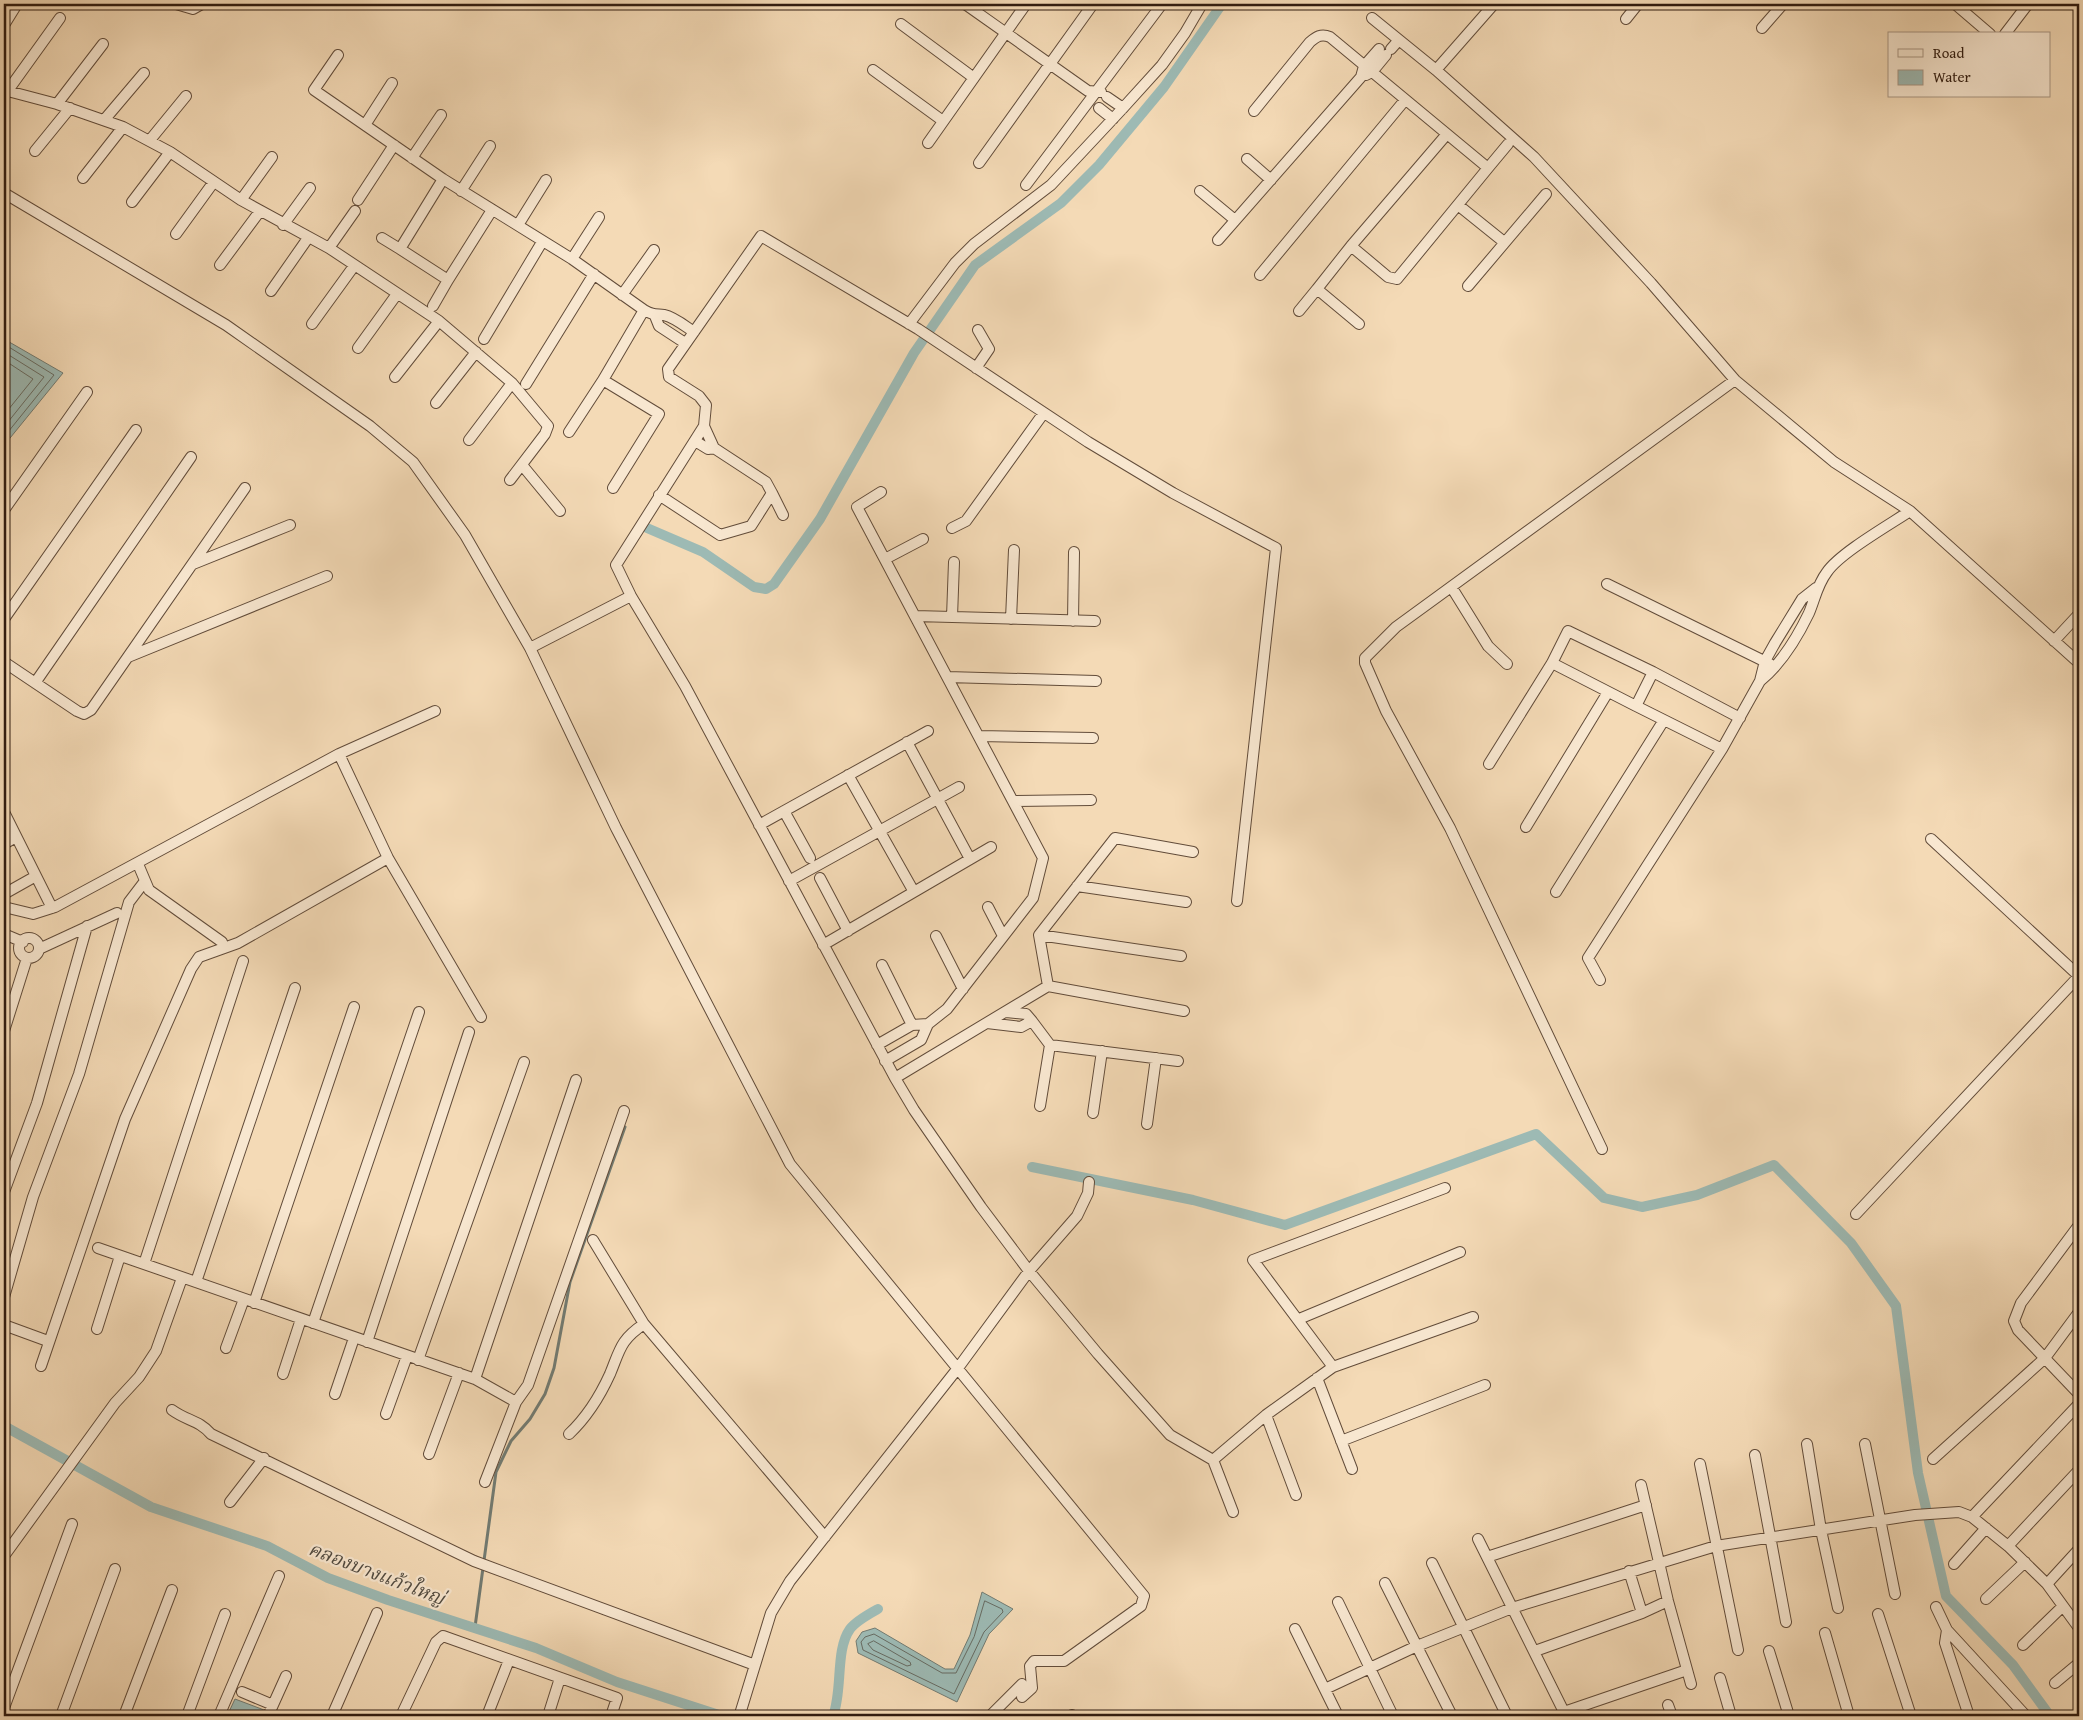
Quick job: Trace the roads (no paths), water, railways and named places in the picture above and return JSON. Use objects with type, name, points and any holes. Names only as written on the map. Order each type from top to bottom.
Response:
[{"type":"street","points":[[4,25],[17,4]]},
{"type":"street","points":[[176,4],[193,9],[202,4]]},
{"type":"street","points":[[965,4],[1097,98],[1123,108]]},
{"type":"street","points":[[928,143],[1026,4]]},
{"type":"street","points":[[978,163],[1093,4]]},
{"type":"street","points":[[1026,185],[1097,98],[1162,4]]},
{"type":"street","points":[[913,326],[955,263],[974,244],[1051,185],[1162,66],[1202,4]]},
{"type":"street","points":[[1436,70],[1494,4]]},
{"type":"street","points":[[1626,19],[1638,4]]},
{"type":"street","points":[[1762,28],[1783,4]]},
{"type":"street","points":[[2007,32],[2028,4]]},
{"type":"street","points":[[1960,5],[1988,32]]},
{"type":"street","points":[[60,18],[6,89],[105,119],[150,140],[241,200],[283,225],[329,248],[439,321],[512,383],[548,426],[545,434],[510,480]]},
{"type":"street","points":[[1372,18],[1518,141],[1554,178],[1735,380],[1834,462],[1910,511],[2079,663]]},
{"type":"street","points":[[901,24],[974,78]]},
{"type":"street","points":[[1254,112],[1304,50],[1318,36],[1330,37],[1488,168]]},
{"type":"street","points":[[1218,240],[1394,38]]},
{"type":"street","points":[[57,104],[103,44]]},
{"type":"street","points":[[338,55],[314,90],[443,180],[572,259],[644,310],[655,316],[664,315],[694,332]]},
{"type":"street","points":[[873,70],[943,121]]},
{"type":"street","points":[[105,119],[144,73]]},
{"type":"street","points":[[365,125],[392,83]]},
{"type":"street","points":[[150,140],[186,96]]},
{"type":"street","points":[[1097,98],[1113,119]]},
{"type":"street","points":[[1260,275],[1405,100]]},
{"type":"street","points":[[35,151],[70,108]]},
{"type":"street","points":[[412,158],[441,115]]},
{"type":"street","points":[[83,178],[123,127]]},
{"type":"street","points":[[1299,312],[1351,246],[1447,134]]},
{"type":"street","points":[[1351,246],[1388,278],[1397,279],[1508,144]]},
{"type":"street","points":[[358,200],[394,145]]},
{"type":"street","points":[[462,191],[490,146]]},
{"type":"street","points":[[132,202],[170,152]]},
{"type":"street","points":[[241,200],[272,157]]},
{"type":"street","points":[[1247,159],[1271,180]]},
{"type":"street","points":[[400,249],[443,180]]},
{"type":"street","points":[[518,225],[546,180]]},
{"type":"street","points":[[176,234],[213,183]]},
{"type":"street","points":[[283,225],[310,188]]},
{"type":"street","points":[[1200,191],[1235,220]]},
{"type":"street","points":[[4,193],[226,325],[393,443],[413,462],[465,535],[530,648],[616,828],[786,1158],[855,1245],[1144,1596],[1141,1606],[1064,1662],[1034,1661],[1030,1666],[1032,1688],[1022,1697]]},
{"type":"street","points":[[1468,286],[1546,194]]},
{"type":"street","points":[[1458,205],[1504,242]]},
{"type":"street","points":[[433,306],[492,210]]},
{"type":"street","points":[[220,265],[260,211]]},
{"type":"street","points":[[329,248],[355,211]]},
{"type":"street","points":[[572,259],[599,217]]},
{"type":"street","points":[[1233,1512],[1213,1460],[1170,1435],[1029,1271],[970,1192],[894,1078],[684,686],[631,596],[616,565],[704,426],[706,405],[699,396],[669,377],[668,369],[761,236],[913,326],[1043,414],[1173,493],[1276,548],[1237,901]]},
{"type":"street","points":[[271,291],[308,238]]},
{"type":"street","points":[[382,238],[448,280]]},
{"type":"street","points":[[484,339],[542,242]]},
{"type":"street","points":[[622,295],[654,250]]},
{"type":"street","points":[[312,324],[354,266]]},
{"type":"street","points":[[526,384],[594,274]]},
{"type":"street","points":[[1317,289],[1359,324]]},
{"type":"street","points":[[358,348],[397,294]]},
{"type":"street","points":[[569,432],[603,380],[644,310]]},
{"type":"street","points":[[655,316],[659,326],[686,344]]},
{"type":"street","points":[[395,377],[439,321]]},
{"type":"street","points":[[976,368],[989,349],[978,330]]},
{"type":"street","points":[[436,403],[476,352]]},
{"type":"street","points":[[603,380],[659,414],[613,488]]},
{"type":"street","points":[[1602,1149],[1450,828],[1386,711],[1364,663],[1368,653],[1396,627],[1735,380]]},
{"type":"street","points":[[469,440],[512,383]]},
{"type":"street","points":[[4,510],[87,392]]},
{"type":"street","points":[[952,528],[966,522],[1043,414]]},
{"type":"street","points":[[704,426],[714,448],[766,482],[783,515]]},
{"type":"street","points":[[4,620],[136,430]]},
{"type":"street","points":[[695,441],[708,449],[714,448]]},
{"type":"street","points":[[35,683],[191,457]]},
{"type":"street","points":[[522,465],[560,511]]},
{"type":"street","points":[[4,662],[77,711],[84,714],[91,710],[245,488]]},
{"type":"street","points":[[882,492],[857,507],[1043,858],[1033,898],[963,989],[947,1009],[928,1024],[920,1040],[885,1061]]},
{"type":"street","points":[[659,495],[720,534],[751,526],[772,493]]},
{"type":"street","points":[[1760,681],[1776,668],[1809,613],[1816,588],[1828,569],[1857,546],[1910,511]]},
{"type":"street","points":[[192,564],[290,525]]},
{"type":"street","points":[[885,559],[923,539]]},
{"type":"street","points":[[1011,619],[1014,550]]},
{"type":"street","points":[[1073,620],[1074,552]]},
{"type":"street","points":[[952,617],[954,562]]},
{"type":"street","points":[[127,657],[327,576]]},
{"type":"street","points":[[1607,584],[1776,668]]},
{"type":"street","points":[[1452,588],[1488,646],[1507,664]]},
{"type":"street","points":[[1600,980],[1588,958],[1722,749],[1760,681],[1765,661],[1802,598],[1816,588]]},
{"type":"street","points":[[530,648],[631,596]]},
{"type":"street","points":[[2054,641],[2079,614]]},
{"type":"street","points":[[915,616],[1095,621]]},
{"type":"street","points":[[1490,764],[1552,663],[1568,631],[1653,672],[1740,718]]},
{"type":"street","points":[[1552,663],[1722,749]]},
{"type":"street","points":[[1636,706],[1653,672]]},
{"type":"street","points":[[947,677],[1096,681]]},
{"type":"street","points":[[1526,827],[1608,692]]},
{"type":"street","points":[[4,908],[32,914],[52,908],[138,864],[339,754],[435,711]]},
{"type":"street","points":[[1556,892],[1664,720]]},
{"type":"street","points":[[759,825],[928,731]]},
{"type":"street","points":[[978,736],[1093,738]]},
{"type":"street","points":[[907,742],[970,859]]},
{"type":"street","points":[[339,754],[388,858],[481,1017]]},
{"type":"street","points":[[848,775],[914,892]]},
{"type":"street","points":[[789,881],[959,787]]},
{"type":"street","points":[[1013,801],[1091,800]]},
{"type":"street","points":[[784,811],[810,858]]},
{"type":"street","points":[[4,812],[52,908]]},
{"type":"street","points":[[4,844],[16,837]]},
{"type":"street","points":[[1048,986],[1039,935],[1114,838],[1193,852]]},
{"type":"street","points":[[1856,1214],[2079,976],[1931,839]]},
{"type":"street","points":[[823,945],[991,846]]},
{"type":"street","points":[[41,1366],[125,1119],[190,969],[199,957],[238,944],[388,858]]},
{"type":"street","points":[[138,864],[149,890],[222,942]]},
{"type":"street","points":[[4,894],[36,876]]},
{"type":"street","points":[[820,878],[848,931]]},
{"type":"street","points":[[4,1297],[33,1197],[79,1074],[128,902],[145,881]]},
{"type":"street","points":[[1077,886],[1186,902]]},
{"type":"street","points":[[988,907],[1004,936]]},
{"type":"street","points":[[27,958],[34,957],[39,949],[117,913]]},
{"type":"street","points":[[4,1192],[37,1103],[87,926]]},
{"type":"street","points":[[4,934],[22,942]]},
{"type":"street","points":[[1039,935],[1181,956]]},
{"type":"street","points":[[936,936],[963,989]]},
{"type":"street","points":[[22,942],[28,939],[35,940],[39,949]]},
{"type":"street","points":[[22,942],[21,952],[27,958]]},
{"type":"street","points":[[4,1031],[27,958]]},
{"type":"street","points":[[144,1264],[243,961]]},
{"type":"street","points":[[882,965],[912,1025]]},
{"type":"street","points":[[894,1078],[1048,986],[1184,1011]]},
{"type":"street","points":[[196,1282],[295,988]]},
{"type":"street","points":[[254,1303],[354,1007]]},
{"type":"street","points":[[313,1323],[419,1012]]},
{"type":"street","points":[[1006,1012],[1026,1014],[1050,1045],[1040,1106]]},
{"type":"street","points":[[987,1023],[1021,1027],[1032,1021]]},
{"type":"street","points":[[877,1045],[912,1025],[928,1024]]},
{"type":"street","points":[[367,1342],[470,1032]]},
{"type":"street","points":[[1050,1045],[1178,1060]]},
{"type":"street","points":[[1093,1113],[1102,1051]]},
{"type":"street","points":[[1146,1124],[1156,1058]]},
{"type":"street","points":[[418,1360],[524,1062]]},
{"type":"street","points":[[474,1378],[576,1080]]},
{"type":"street","points":[[485,1482],[516,1402],[528,1385],[624,1111]]},
{"type":"street","points":[[740,1714],[771,1613],[779,1598],[958,1368],[1029,1271],[1077,1216],[1088,1193],[1090,1182]]},
{"type":"street","points":[[1333,1367],[1299,1319],[1253,1260],[1445,1188]]},
{"type":"street","points":[[2079,1225],[2016,1314],[2014,1321],[2018,1330],[2079,1394]]},
{"type":"street","points":[[593,1240],[644,1324],[825,1537]]},
{"type":"street","points":[[98,1248],[474,1378],[516,1402]]},
{"type":"street","points":[[1299,1319],[1460,1252]]},
{"type":"street","points":[[97,1329],[120,1256]]},
{"type":"street","points":[[4,1556],[115,1403],[139,1377],[156,1351],[182,1278]]},
{"type":"street","points":[[226,1348],[244,1299]]},
{"type":"street","points":[[1933,1458],[2045,1358],[2079,1312]]},
{"type":"street","points":[[1213,1460],[1266,1415],[1333,1367],[1473,1317]]},
{"type":"street","points":[[283,1374],[301,1319]]},
{"type":"street","points":[[569,1434],[594,1405],[610,1373],[623,1340],[644,1324]]},
{"type":"street","points":[[4,1325],[45,1340]]},
{"type":"street","points":[[334,1394],[354,1338]]},
{"type":"street","points":[[386,1414],[407,1356]]},
{"type":"street","points":[[429,1454],[459,1373]]},
{"type":"street","points":[[1317,1378],[1352,1469]]},
{"type":"street","points":[[1341,1441],[1486,1385]]},
{"type":"street","points":[[1972,1517],[2079,1404]]},
{"type":"street","points":[[172,1410],[184,1418],[205,1426],[211,1434],[474,1561],[754,1665]]},
{"type":"street","points":[[1266,1415],[1296,1495]]},
{"type":"street","points":[[1807,1444],[1821,1530],[1838,1608]]},
{"type":"street","points":[[1865,1444],[1894,1594]]},
{"type":"street","points":[[1755,1455],[1768,1537],[1786,1622]]},
{"type":"street","points":[[230,1502],[264,1458]]},
{"type":"street","points":[[1700,1464],[1738,1650]]},
{"type":"street","points":[[2008,1546],[2079,1470]]},
{"type":"street","points":[[1641,1485],[1668,1601],[1691,1684]]},
{"type":"street","points":[[1487,1557],[1646,1505]]},
{"type":"street","points":[[1325,1689],[1417,1646],[1512,1608],[1659,1562],[1716,1546],[1943,1512],[1959,1512],[1972,1517],[2008,1546],[2047,1584],[2079,1627]]},
{"type":"street","points":[[4,1708],[72,1524]]},
{"type":"street","points":[[1954,1564],[1986,1528]]},
{"type":"street","points":[[1478,1539],[1565,1714],[1687,1670]]},
{"type":"street","points":[[2047,1584],[2079,1549]]},
{"type":"street","points":[[1986,1599],[2025,1562]]},
{"type":"street","points":[[1432,1563],[1507,1716]]},
{"type":"street","points":[[61,1716],[115,1569]]},
{"type":"street","points":[[1629,1571],[1642,1613]]},
{"type":"street","points":[[219,1716],[279,1576]]},
{"type":"street","points":[[1385,1583],[1452,1716]]},
{"type":"street","points":[[124,1716],[172,1590]]},
{"type":"street","points":[[1535,1651],[1642,1613],[1668,1601]]},
{"type":"street","points":[[1338,1602],[1393,1716]]},
{"type":"street","points":[[2022,1646],[2063,1606]]},
{"type":"street","points":[[1936,1607],[1948,1630],[2026,1716]]},
{"type":"street","points":[[332,1716],[377,1613]]},
{"type":"street","points":[[187,1716],[225,1614]]},
{"type":"street","points":[[1878,1614],[1911,1716]]},
{"type":"street","points":[[1295,1629],[1338,1716]]},
{"type":"street","points":[[1948,1630],[1945,1643],[1969,1716]]},
{"type":"street","points":[[1825,1633],[1850,1716]]},
{"type":"street","points":[[401,1716],[436,1642],[443,1636],[617,1698],[611,1716]]},
{"type":"street","points":[[1769,1651],[1789,1716]]},
{"type":"street","points":[[487,1716],[509,1660]]},
{"type":"street","points":[[2055,1683],[2079,1663]]},
{"type":"street","points":[[268,1716],[286,1676]]},
{"type":"street","points":[[548,1716],[560,1678]]},
{"type":"street","points":[[1720,1678],[1731,1716]]},
{"type":"street","points":[[990,1716],[1022,1684]]},
{"type":"street","points":[[242,1692],[273,1706]]},
{"type":"street","points":[[1668,1705],[1672,1716]]},
{"type":"water","points":[[4,339],[63,373],[6,443],[4,442]]},
{"type":"water","points":[[982,1592],[1013,1609],[989,1634],[957,1702],[858,1653],[856,1641],[862,1632],[875,1628],[945,1669],[954,1669],[970,1635]]},
{"type":"water","points":[[235,1699],[280,1716],[227,1716]]},
{"type":"waterway","points":[[647,528],[703,552],[754,587],[766,589],[774,584],[820,519],[914,353],[975,265],[1061,203],[1099,165],[1164,87],[1222,4]]},
{"type":"waterway","points":[[475,1627],[496,1472],[511,1441],[530,1419],[545,1394],[554,1368],[570,1282],[625,1127]]},
{"type":"waterway","points":[[1032,1167],[1193,1200],[1285,1225],[1536,1134],[1604,1198],[1642,1207],[1697,1195],[1774,1165],[1851,1243],[1896,1306],[1918,1473],[1946,1596],[2013,1665],[2050,1716]]},
{"type":"waterway","name":"คลองบางแก้วใหญ่","points":[[4,1426],[151,1507],[267,1546],[328,1578],[388,1600],[536,1648],[617,1682],[722,1716]]},
{"type":"waterway","points":[[833,1716],[838,1694],[842,1648],[845,1638],[856,1623],[878,1609]]}]
